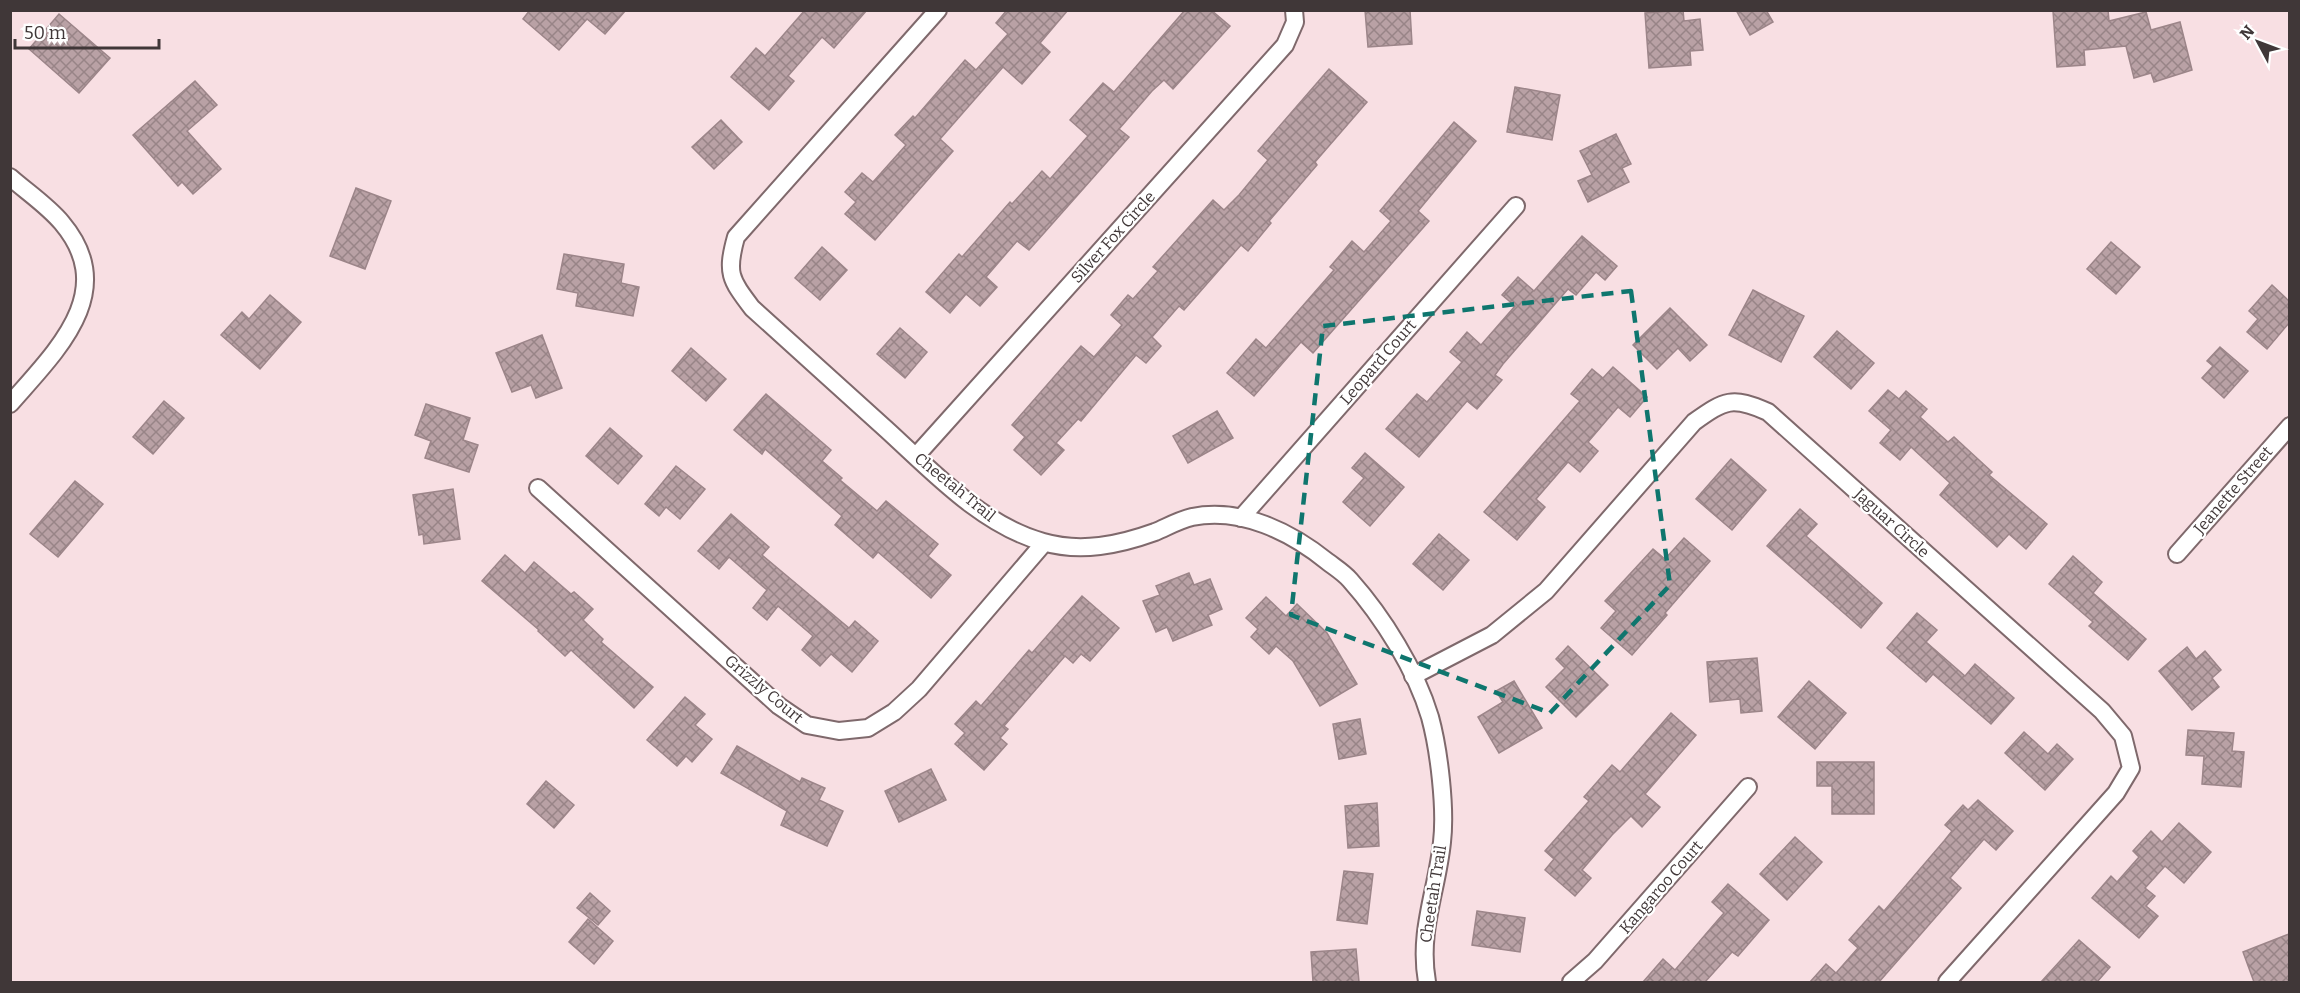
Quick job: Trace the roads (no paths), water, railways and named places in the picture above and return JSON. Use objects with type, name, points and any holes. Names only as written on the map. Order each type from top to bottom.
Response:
[{"type":"street","name":"Cheetah Trail","points":[[938,10],[736,237],[729,261],[734,285],[752,308],[916,456],[975,507],[1007,528],[1044,543],[1074,547],[1114,545],[1189,518],[1214,514],[1241,518],[1277,530],[1313,550],[1349,578],[1383,623],[1413,676],[1430,718],[1440,775],[1442,841],[1426,920],[1424,965],[1427,982]]},
{"type":"street","name":"Silver Fox Circle","points":[[916,456],[1285,45],[1295,22],[1294,10]]},
{"type":"street","points":[[10,177],[62,222],[80,248],[87,277],[82,304],[61,345],[10,404]]},
{"type":"street","name":"Leopard Court","points":[[1241,518],[1516,206]]},
{"type":"street","name":"Jaguar Circle","points":[[1413,676],[1492,635],[1546,591],[1694,422],[1718,405],[1743,401],[1768,412],[2102,711],[2123,736],[2131,768],[2116,793],[1947,982]]},
{"type":"street","name":"Jeanette Street","points":[[2177,554],[2289,426]]},
{"type":"street","name":"Grizzly Court","points":[[538,488],[780,706],[807,725],[839,731],[868,728],[894,712],[910,697],[1044,543]]},
{"type":"street","name":"Kangaroo Court","points":[[1571,982],[1595,962],[1748,788]]}]
